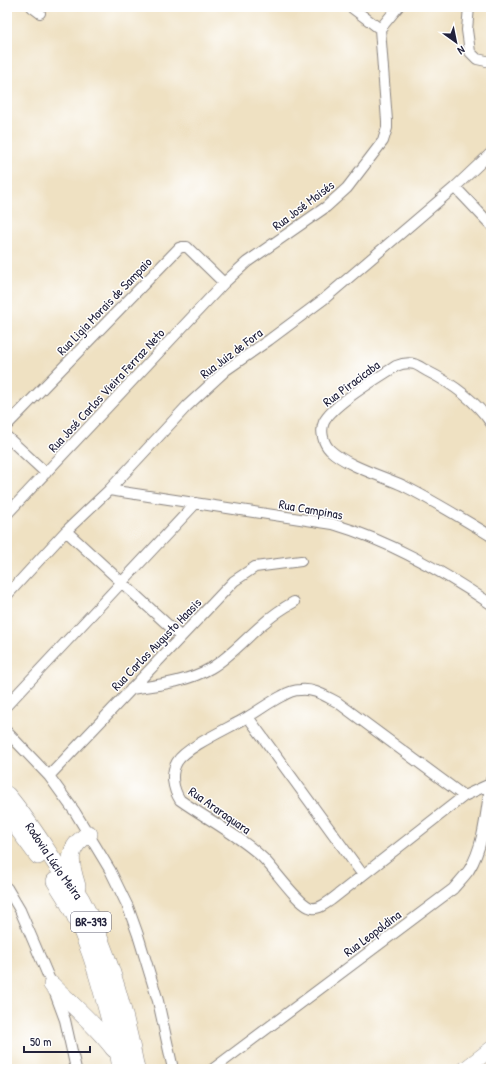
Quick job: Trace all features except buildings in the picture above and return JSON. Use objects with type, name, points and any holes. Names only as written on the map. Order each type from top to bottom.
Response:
[{"type":"main road","name":"Rodovia Lúcio Meira","points":[[7,795],[23,814],[58,868],[80,898],[97,935],[120,998],[124,1058]]},
{"type":"main road","name":"Rodovia Lúcio Meira","points":[[7,814],[64,894],[83,932],[124,1058],[136,1069]]},
{"type":"main road","points":[[80,898],[71,866],[71,858],[76,843],[89,834]]},
{"type":"main road","points":[[52,985],[124,1058],[141,1069]]},
{"type":"street","points":[[351,7],[380,29],[398,7]]},
{"type":"street","points":[[469,7],[467,30],[470,52],[477,59],[491,62]]},
{"type":"street","name":"Rua José Moisés","points":[[224,283],[247,262],[326,207],[347,188],[383,141],[387,121],[380,29]]},
{"type":"street","name":"Rua Juiz de Fora","points":[[7,595],[66,531],[109,490],[187,406],[226,370],[269,340],[324,298],[455,187],[491,153]]},
{"type":"street","points":[[455,187],[491,225]]},
{"type":"street","name":"Rua Ligia Morais de Sampaio","points":[[7,425],[179,248],[187,247],[224,283]]},
{"type":"street","name":"Rua José Carlos Vieira Ferraz Neto","points":[[7,514],[224,283]]},
{"type":"street","name":"Rua Piracicaba","points":[[491,424],[482,411],[466,395],[438,376],[413,364],[404,363],[396,366],[331,411],[324,422],[322,431],[324,444],[330,451],[348,462],[404,486],[491,536]]},
{"type":"street","points":[[7,437],[46,473]]},
{"type":"street","name":"Rua Campinas","points":[[109,490],[333,524],[356,531],[405,553],[454,579],[491,604]]},
{"type":"street","points":[[7,705],[196,503]]},
{"type":"street","points":[[66,531],[180,637]]},
{"type":"street","name":"Rua Carlos Augusto Haasis","points":[[49,776],[234,581],[255,567],[301,561]]},
{"type":"street","points":[[131,689],[189,678],[210,669],[226,658],[272,616],[294,602]]},
{"type":"street","name":"Rua Araraquara","points":[[464,796],[337,702],[322,694],[308,690],[299,690],[284,695],[182,756],[176,763],[173,783],[175,793],[180,800],[250,848],[262,858],[302,902],[310,908],[319,907],[331,900],[464,796],[491,782]]},
{"type":"street","points":[[248,717],[363,875]]},
{"type":"street","points":[[7,732],[49,776],[75,812],[110,870],[128,907],[136,928],[158,1001],[174,1069]]},
{"type":"street","name":"Rua Leopoldina","points":[[213,1069],[453,889],[469,870],[477,853],[483,832],[491,782]]},
{"type":"street","points":[[7,888],[20,910],[52,985],[65,1020],[76,1069]]},
{"type":"street","points":[[465,1069],[491,1049]]}]
